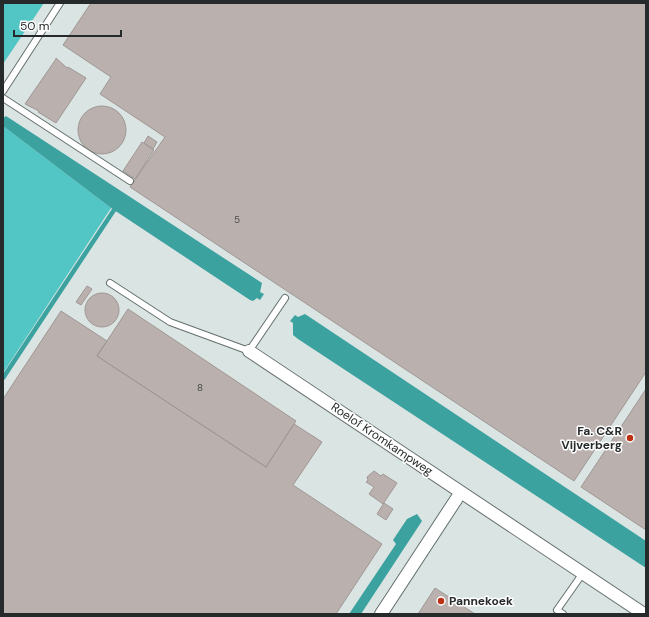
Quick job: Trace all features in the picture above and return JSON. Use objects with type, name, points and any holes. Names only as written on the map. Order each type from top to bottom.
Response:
[{"type":"street","name":"Roelof Kromkampweg","points":[[249,351],[644,614]]},
{"type":"street","points":[[381,614],[461,492]]},
{"type":"lane","points":[[3,91],[60,3]]},
{"type":"lane","points":[[3,98],[130,181]]},
{"type":"lane","name":"Roelof Kromkampweg","points":[[110,283],[170,322],[249,351]]},
{"type":"lane","points":[[249,351],[285,298]]},
{"type":"lane","points":[[563,614],[557,610],[582,573]]},
{"type":"shaded area","points":[[3,3],[44,3],[3,64]]},
{"type":"shaded area","points":[[6,116],[262,283],[260,292],[264,294],[260,300],[257,298],[253,301],[250,300],[111,208],[3,126],[3,118]]},
{"type":"shaded area","points":[[3,126],[111,208],[3,373]]},
{"type":"shaded area","points":[[305,314],[646,541],[646,568],[298,339],[293,335],[293,323],[290,321],[295,315],[298,317]]},
{"type":"shaded area","points":[[417,514],[422,521],[361,614],[349,614],[396,544],[393,540],[407,519]]},
{"type":"building","points":[[91,3],[646,3],[646,372],[574,481],[130,187],[165,137],[100,94],[111,77],[63,45]]},
{"type":"building","points":[[56,58],[67,68],[68,67],[86,78],[56,123],[38,112],[39,111],[25,104]]},
{"type":"building","points":[[97,106],[107,106],[116,110],[122,116],[126,125],[126,135],[122,144],[116,150],[107,154],[97,154],[88,150],[82,144],[78,135],[78,125],[82,116],[88,110]]},
{"type":"building","points":[[148,136],[157,142],[153,149],[144,143]]},
{"type":"building","points":[[142,142],[154,150],[135,179],[123,171]]},
{"type":"building","points":[[87,286],[92,289],[81,305],[76,302]]},
{"type":"building","points":[[105,293],[112,295],[117,300],[119,310],[117,320],[112,325],[99,327],[92,325],[87,320],[85,307],[87,300],[92,295]]},
{"type":"building","points":[[128,309],[296,421],[266,467],[97,356]]},
{"type":"building","points":[[61,311],[107,341],[97,356],[266,467],[294,424],[322,442],[293,485],[382,544],[336,614],[3,614],[3,399]]},
{"type":"building","name":"Fa. C&R Vijverberg","points":[[646,389],[646,530],[581,487]]},
{"type":"building","points":[[374,471],[381,476],[383,474],[397,483],[383,504],[369,494],[374,487],[366,482],[368,480],[367,477]]},
{"type":"building","points":[[384,503],[393,509],[386,520],[377,514]]},
{"type":"building","name":"Pannekoek","points":[[435,588],[475,614],[418,614]]},
{"type":"waterway","points":[[3,378],[114,210]]},
{"type":"place","name":"Fa. C&R Vijverberg","points":[[630,438]]},
{"type":"place","name":"Pannekoek","points":[[441,601]]}]
